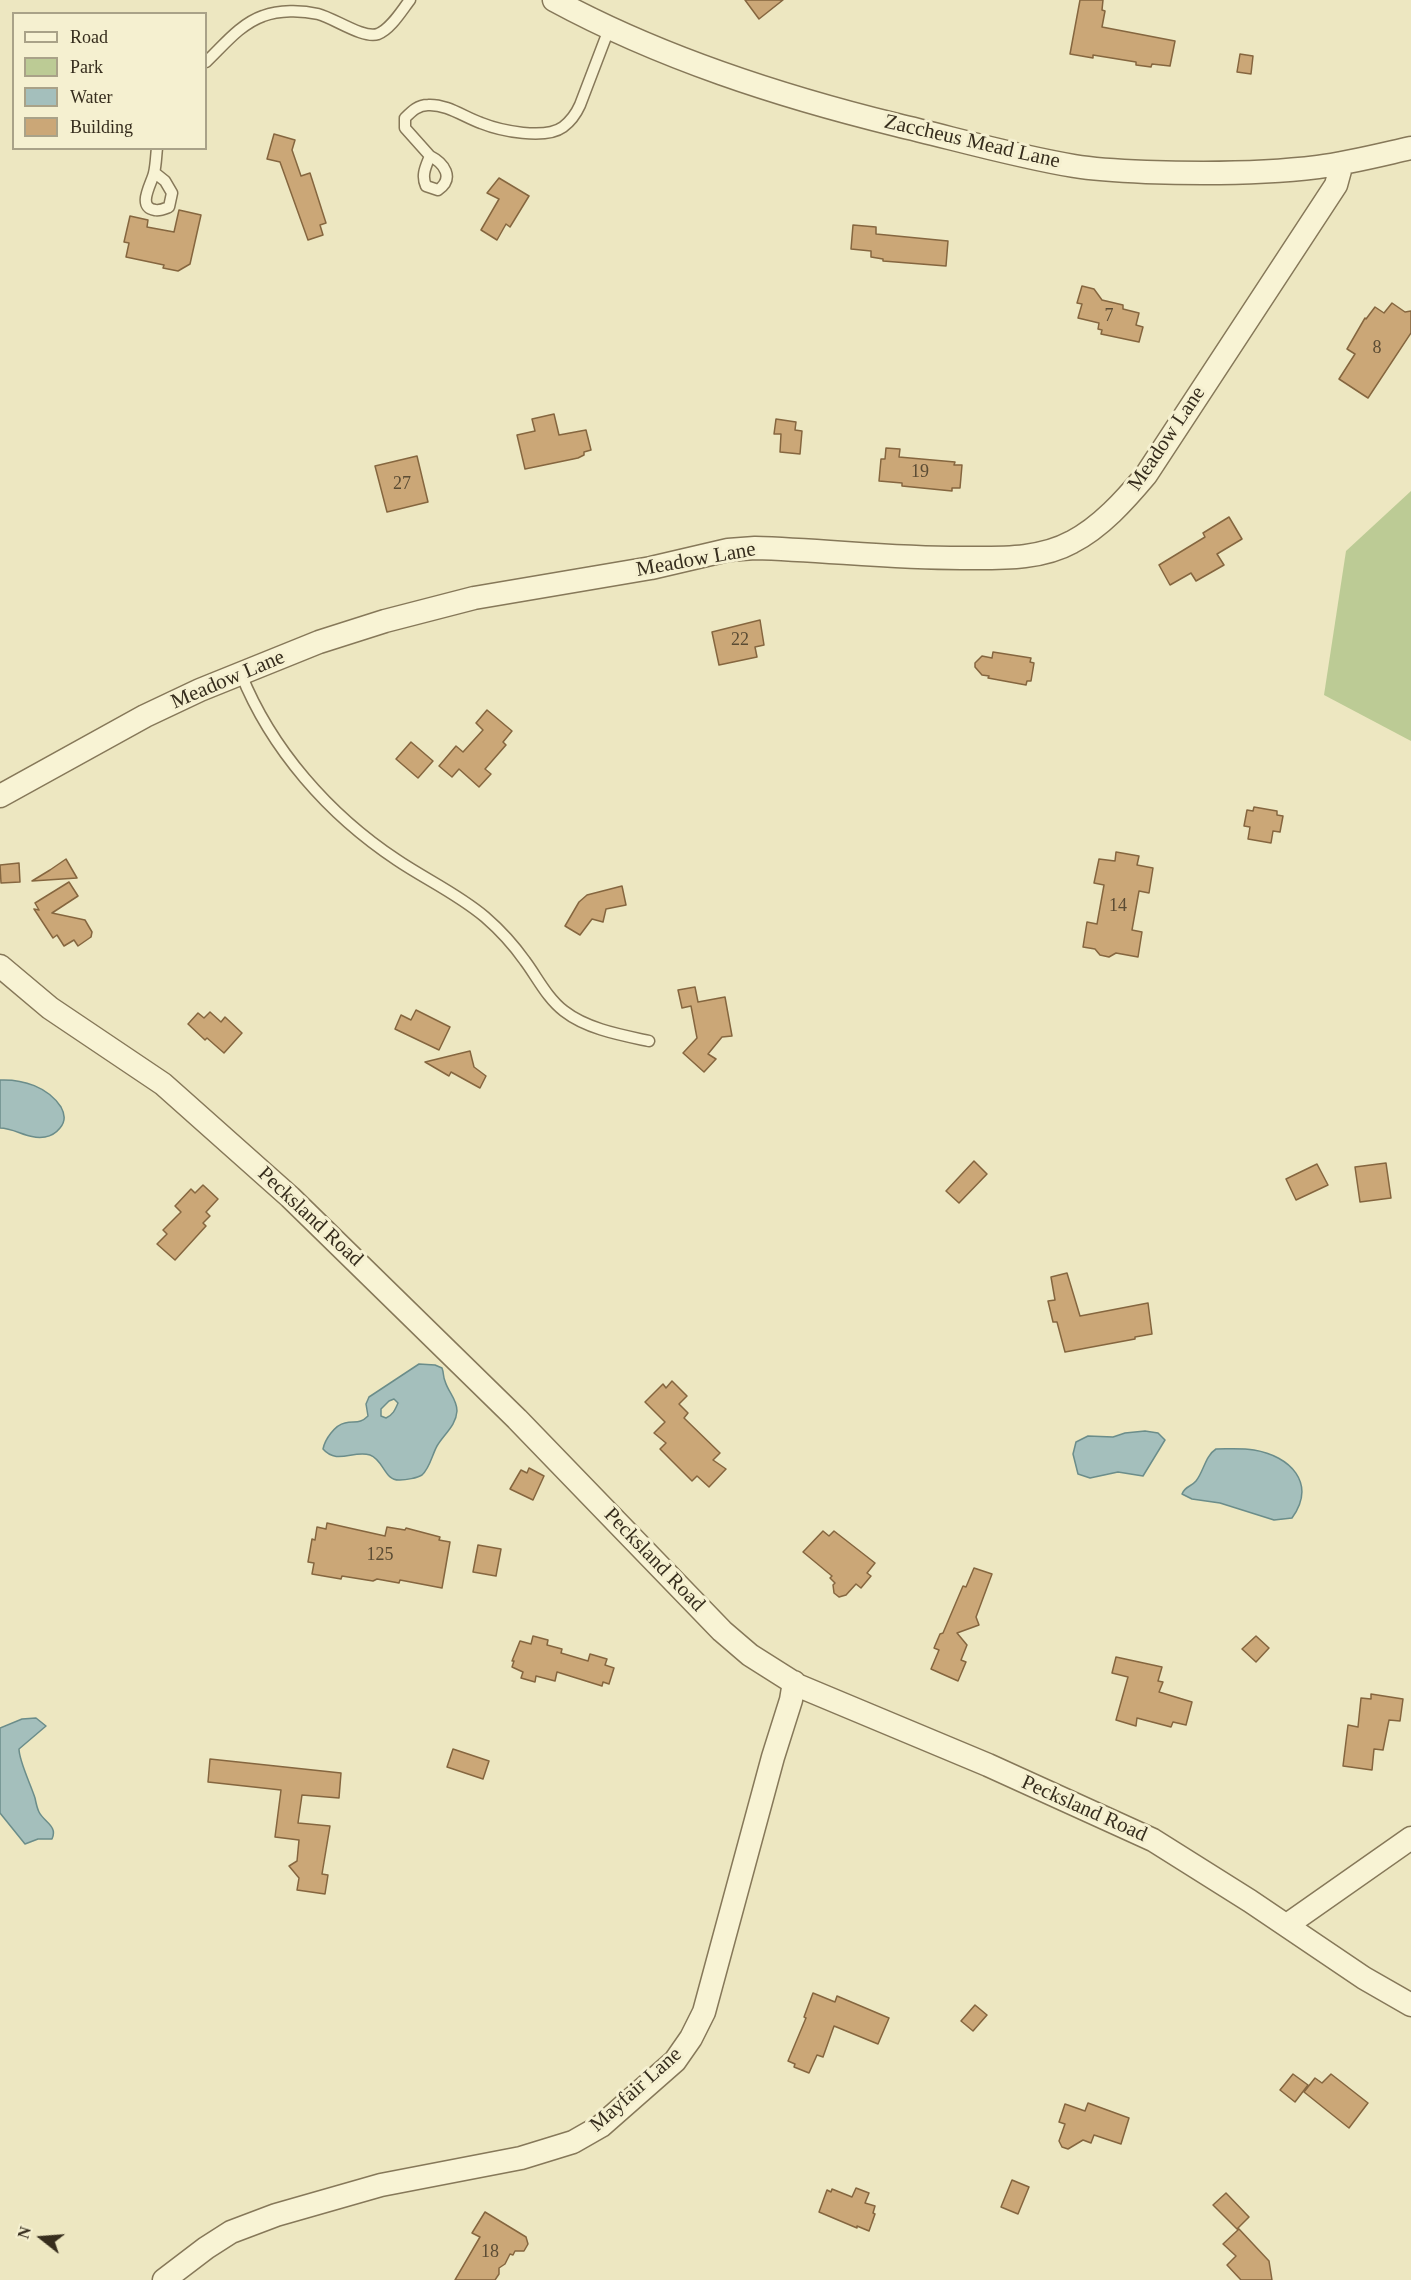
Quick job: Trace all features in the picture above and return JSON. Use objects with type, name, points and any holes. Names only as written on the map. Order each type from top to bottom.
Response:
[{"type":"street","name":"Zaccheus Mead Lane","points":[[554,0],[609,29],[746,82],[854,115],[1076,166],[1172,173],[1245,173],[1317,167],[1411,148]]},
{"type":"street","name":"Meadow Lane","points":[[0,796],[145,716],[200,690],[319,642],[474,598],[651,568],[728,550],[755,548],[939,558],[1006,558],[1044,553],[1073,542],[1100,523],[1125,500],[1146,475],[1336,185],[1342,163]]},
{"type":"street","name":"Pecksland Road","points":[[0,966],[50,1008],[163,1084],[290,1197],[517,1419],[722,1631],[771,1671],[799,1686],[988,1765],[1153,1840],[1287,1925],[1364,1978],[1411,2006]]},
{"type":"street","name":"Mayfair Lane","points":[[164,2280],[197,2254],[231,2232],[276,2216],[381,2185],[521,2158],[573,2142],[601,2126],[675,2061],[691,2038],[704,2012],[773,1757],[792,1700],[794,1682]]},
{"type":"street","points":[[1287,1925],[1411,1838]]},
{"type":"lane","points":[[207,61],[243,27],[265,15],[308,12],[319,14],[361,32],[378,34],[410,0]]},
{"type":"lane","points":[[430,156],[405,128],[405,118],[420,106],[431,104],[444,107],[482,124],[524,133],[555,131],[562,128],[574,117],[580,105],[609,29]]},
{"type":"lane","points":[[154,172],[157,150]]},
{"type":"lane","points":[[241,674],[256,711],[312,786],[331,807],[388,854],[483,916],[512,944],[550,997],[564,1011],[583,1022],[649,1041]]},
{"type":"green space","points":[[1411,491],[1411,741],[1324,695],[1346,551]]},
{"type":"water","points":[[0,1080],[26,1083],[49,1094],[56,1100],[63,1112],[64,1120],[60,1128],[51,1135],[39,1137],[0,1128]]},
{"type":"water","points":[[419,1364],[442,1368],[446,1385],[456,1403],[457,1411],[452,1426],[437,1446],[422,1475],[408,1479],[395,1479],[387,1474],[378,1461],[370,1455],[340,1457],[328,1454],[323,1449],[328,1437],[338,1426],[360,1421],[368,1416],[366,1404],[369,1397]],"holes":[[[394,1399],[398,1403],[390,1415],[386,1418],[381,1416],[381,1409],[389,1401]]]},
{"type":"water","points":[[1145,1431],[1158,1433],[1165,1440],[1143,1476],[1118,1472],[1090,1478],[1078,1474],[1073,1454],[1076,1442],[1088,1436],[1113,1437]]},
{"type":"water","points":[[1216,1449],[1254,1450],[1279,1458],[1288,1465],[1296,1473],[1302,1493],[1292,1518],[1274,1520],[1220,1503],[1192,1499],[1182,1494],[1196,1481],[1209,1456]]},
{"type":"water","points":[[36,1718],[46,1726],[19,1749],[38,1810],[52,1827],[53,1835],[52,1839],[38,1839],[25,1844],[0,1813],[0,1728],[22,1719]]},
{"type":"building","points":[[745,0],[783,0],[759,19]]},
{"type":"building","points":[[1080,0],[1103,0],[1102,10],[1105,11],[1102,27],[1175,41],[1170,66],[1152,64],[1151,67],[1136,65],[1136,62],[1093,55],[1093,58],[1070,54]]},
{"type":"building","points":[[1240,54],[1253,56],[1251,74],[1237,72]]},
{"type":"building","points":[[274,134],[295,140],[292,150],[301,176],[310,173],[326,223],[320,225],[323,235],[308,240],[280,162],[267,159]]},
{"type":"building","points":[[499,178],[529,196],[510,227],[506,224],[497,240],[481,230],[499,199],[487,193]]},
{"type":"building","points":[[179,210],[201,215],[190,264],[178,271],[163,268],[164,265],[126,257],[129,243],[124,242],[130,216],[148,220],[147,227],[174,232]]},
{"type":"building","points":[[853,225],[876,227],[876,234],[948,241],[946,266],[883,261],[883,259],[871,257],[871,251],[851,249]]},
{"type":"building","points":[[1082,286],[1094,289],[1102,300],[1123,305],[1123,309],[1139,313],[1136,325],[1143,327],[1139,342],[1101,334],[1102,330],[1098,329],[1099,323],[1078,318],[1082,304],[1077,303]]},
{"type":"building","points":[[1392,303],[1405,312],[1411,311],[1411,333],[1368,398],[1339,379],[1355,354],[1347,349],[1365,318],[1375,307],[1384,313]]},
{"type":"building","points":[[554,414],[559,435],[586,430],[591,450],[584,452],[584,455],[578,458],[525,469],[517,435],[535,431],[532,419]]},
{"type":"building","points":[[776,419],[796,422],[795,430],[802,431],[800,454],[780,452],[781,434],[774,434]]},
{"type":"building","points":[[886,448],[900,449],[899,457],[955,462],[954,465],[962,465],[960,488],[952,488],[952,491],[902,486],[902,483],[879,481],[881,459],[885,459]]},
{"type":"building","points":[[417,456],[428,502],[387,512],[375,466]]},
{"type":"building","points":[[1229,517],[1242,539],[1217,554],[1224,565],[1196,581],[1191,573],[1170,585],[1159,565],[1205,537],[1203,533]]},
{"type":"building","points":[[760,620],[764,645],[755,647],[757,657],[719,665],[712,632]]},
{"type":"building","points":[[993,652],[1031,658],[1030,662],[1034,663],[1031,681],[1027,681],[1026,685],[982,675],[975,667],[975,663],[982,656],[992,658]]},
{"type":"building","points":[[487,710],[512,731],[503,742],[506,745],[485,769],[491,774],[479,787],[459,769],[452,777],[439,766],[456,746],[463,752],[483,730],[476,723]]},
{"type":"building","points":[[411,742],[433,761],[418,778],[396,759]]},
{"type":"building","points":[[1254,807],[1277,811],[1277,815],[1283,816],[1280,832],[1273,831],[1271,843],[1248,839],[1250,827],[1244,826],[1247,810],[1253,811]]},
{"type":"building","points":[[1116,852],[1139,856],[1137,865],[1153,868],[1149,893],[1139,891],[1132,930],[1142,932],[1138,957],[1116,953],[1109,957],[1100,955],[1095,949],[1083,947],[1087,922],[1097,924],[1104,885],[1094,883],[1099,859],[1115,861]]},
{"type":"building","points":[[66,859],[77,878],[32,881],[50,870]]},
{"type":"building","points":[[19,863],[20,882],[1,883],[0,865]]},
{"type":"building","points":[[69,882],[78,896],[52,913],[85,920],[92,932],[91,937],[78,946],[74,940],[64,946],[57,935],[53,938],[34,909],[39,910],[35,903]]},
{"type":"building","points":[[622,886],[626,905],[606,909],[603,922],[592,919],[580,935],[565,926],[579,902],[587,895]]},
{"type":"building","points":[[695,987],[698,1002],[725,997],[732,1036],[722,1037],[708,1054],[716,1059],[704,1072],[683,1053],[697,1038],[691,1006],[682,1008],[678,990]]},
{"type":"building","points":[[416,1010],[450,1027],[439,1050],[395,1029],[401,1015],[411,1020]]},
{"type":"building","points":[[210,1012],[221,1022],[225,1017],[242,1033],[224,1053],[188,1024],[198,1013],[204,1018]]},
{"type":"building","points":[[470,1051],[474,1067],[486,1076],[480,1088],[451,1072],[449,1076],[425,1062]]},
{"type":"building","points":[[974,1161],[987,1174],[959,1203],[946,1191]]},
{"type":"building","points":[[1386,1163],[1391,1198],[1360,1202],[1355,1167]]},
{"type":"building","points":[[1317,1164],[1328,1185],[1296,1200],[1286,1179]]},
{"type":"building","points":[[203,1185],[218,1199],[206,1212],[210,1216],[203,1223],[206,1226],[175,1260],[157,1244],[167,1234],[163,1230],[181,1212],[175,1206],[191,1189],[195,1193]]},
{"type":"building","points":[[1067,1273],[1080,1316],[1148,1303],[1152,1334],[1065,1352],[1057,1322],[1053,1322],[1048,1301],[1055,1300],[1051,1277]]},
{"type":"building","points":[[672,1381],[687,1396],[679,1404],[688,1413],[684,1418],[720,1453],[713,1460],[726,1469],[709,1487],[697,1476],[692,1481],[660,1449],[666,1443],[654,1433],[665,1422],[645,1402],[663,1384],[666,1388]]},
{"type":"building","points":[[529,1468],[544,1476],[533,1500],[510,1489],[521,1470],[527,1473]]},
{"type":"building","points":[[327,1523],[385,1536],[387,1527],[405,1530],[406,1528],[450,1542],[442,1588],[400,1580],[399,1583],[342,1576],[341,1579],[312,1574],[314,1563],[308,1562],[312,1539],[315,1540],[317,1527],[326,1529]]},
{"type":"building","points":[[823,1531],[829,1536],[834,1531],[875,1563],[867,1573],[871,1576],[861,1588],[856,1584],[846,1595],[839,1597],[834,1593],[835,1583],[830,1578],[832,1576],[803,1552]]},
{"type":"building","points":[[478,1545],[501,1549],[496,1576],[473,1572]]},
{"type":"building","points":[[974,1568],[992,1574],[976,1617],[979,1625],[957,1633],[967,1645],[961,1660],[966,1662],[958,1681],[931,1669],[939,1650],[934,1648]]},
{"type":"building","points":[[533,1636],[548,1640],[547,1645],[562,1649],[561,1653],[588,1661],[590,1654],[607,1659],[605,1665],[614,1668],[609,1684],[603,1682],[602,1686],[557,1672],[555,1681],[536,1676],[535,1682],[521,1678],[523,1672],[512,1667],[514,1661],[512,1661],[520,1641],[531,1644]]},
{"type":"building","points":[[1256,1636],[1269,1648],[1256,1662],[1242,1649]]},
{"type":"building","points":[[1116,1657],[1162,1667],[1158,1681],[1163,1682],[1159,1692],[1192,1702],[1186,1725],[1173,1722],[1171,1727],[1137,1718],[1136,1726],[1116,1720],[1128,1677],[1112,1673]]},
{"type":"building","points":[[1371,1694],[1403,1699],[1400,1721],[1389,1720],[1383,1750],[1374,1749],[1372,1770],[1343,1766],[1348,1725],[1358,1727],[1361,1698],[1371,1699]]},
{"type":"building","points":[[453,1749],[489,1761],[483,1779],[447,1767]]},
{"type":"building","points":[[210,1759],[341,1773],[339,1798],[302,1795],[298,1823],[330,1826],[322,1874],[328,1875],[325,1894],[297,1890],[299,1878],[289,1866],[297,1861],[299,1840],[275,1837],[281,1790],[208,1782]]},
{"type":"building","points":[[813,1993],[835,2002],[837,1996],[889,2018],[878,2044],[834,2026],[823,2057],[817,2055],[809,2073],[794,2067],[795,2064],[788,2061],[806,2018],[804,2017]]},
{"type":"building","points":[[975,2005],[987,2015],[973,2031],[961,2021]]},
{"type":"building","points":[[1293,2074],[1308,2085],[1295,2102],[1280,2090]]},
{"type":"building","points":[[1331,2074],[1368,2103],[1349,2128],[1304,2092],[1315,2078],[1322,2083]]},
{"type":"building","points":[[1088,2103],[1129,2118],[1121,2144],[1094,2135],[1091,2143],[1083,2140],[1068,2149],[1062,2147],[1059,2141],[1065,2124],[1059,2122],[1065,2104],[1085,2111]]},
{"type":"building","points":[[1012,2180],[1029,2187],[1018,2214],[1001,2207]]},
{"type":"building","points":[[856,2188],[869,2193],[865,2203],[875,2206],[873,2213],[875,2214],[869,2231],[819,2212],[827,2190],[831,2192],[832,2189],[852,2197]]},
{"type":"building","points":[[1226,2193],[1249,2217],[1237,2229],[1213,2205]]},
{"type":"building","points":[[485,2212],[526,2237],[528,2244],[524,2251],[515,2251],[513,2255],[510,2254],[505,2264],[499,2268],[499,2274],[495,2280],[455,2280],[480,2237],[472,2233]]},
{"type":"building","points":[[1239,2229],[1269,2261],[1272,2280],[1241,2280],[1227,2265],[1236,2256],[1223,2244]]}]
